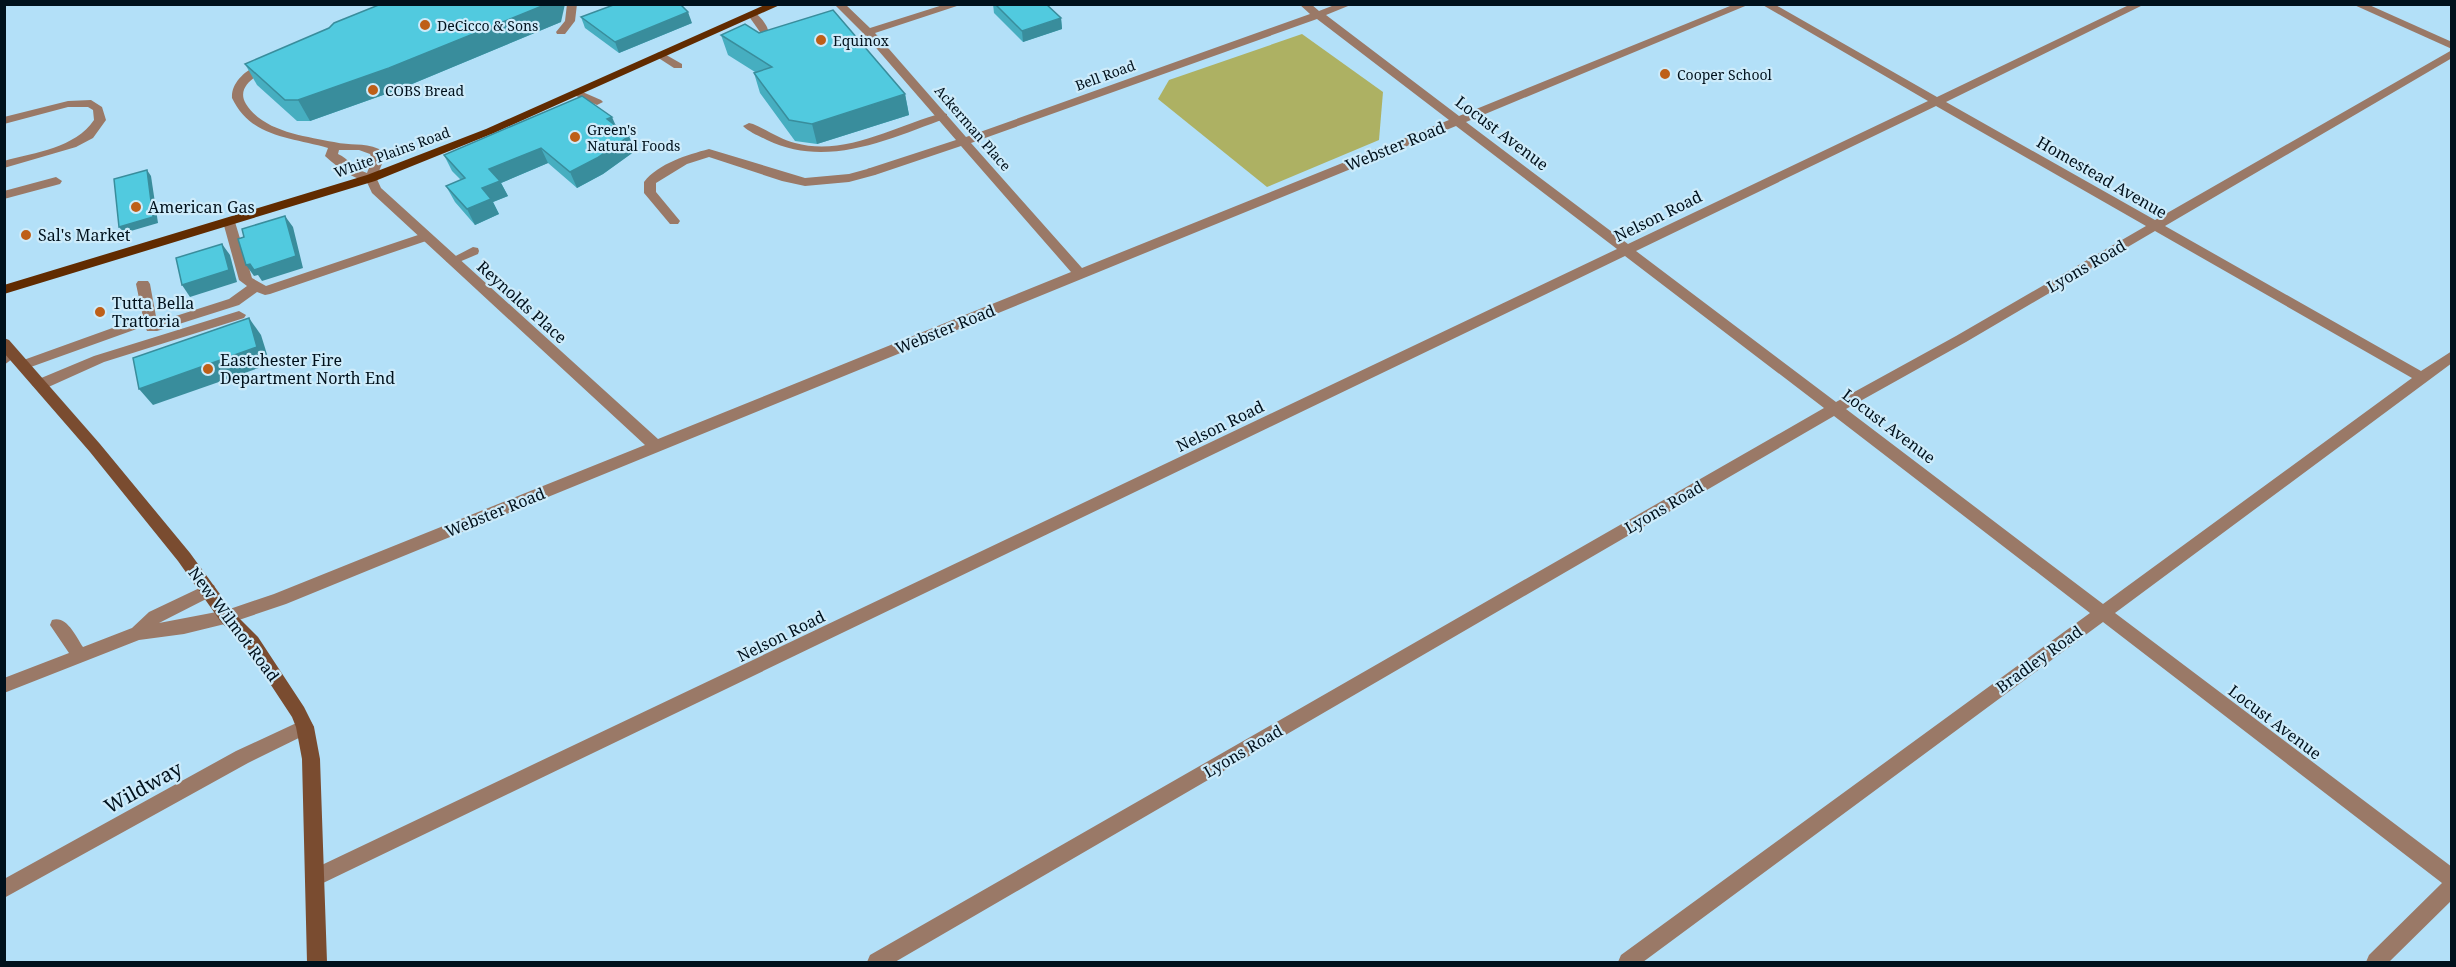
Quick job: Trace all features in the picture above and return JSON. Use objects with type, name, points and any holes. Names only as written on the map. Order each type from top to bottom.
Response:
[{"type":"main road","name":"White Plains Road","points":[[4,290],[371,178],[490,131],[777,4]]},
{"type":"street","points":[[561,32],[570,21],[572,4]]},
{"type":"street","name":"Ackerman Place","points":[[839,4],[868,32],[943,116],[1080,274]]},
{"type":"street","points":[[868,32],[958,4]]},
{"type":"street","name":"Locust Avenue","points":[[1304,4],[2451,879]]},
{"type":"street","name":"Bell Road","points":[[675,221],[651,193],[650,182],[656,176],[700,154],[718,154],[786,178],[805,182],[849,178],[965,141],[1348,4]]},
{"type":"street","name":"Webster Road","points":[[4,686],[138,633],[184,627],[227,617],[280,599],[1745,4]]},
{"type":"street","name":"Homestead Avenue","points":[[1766,4],[2422,378]]},
{"type":"street","name":"Nelson Road","points":[[314,878],[2140,4]]},
{"type":"street","points":[[2357,4],[2451,46]]},
{"type":"street","points":[[753,15],[764,30]]},
{"type":"street","name":"Lyons Road","points":[[877,963],[1836,408],[1961,339],[2451,53]]},
{"type":"street","points":[[660,55],[678,66]]},
{"type":"street","points":[[279,58],[243,81],[236,93],[236,99],[249,117],[267,129],[289,137],[315,140],[335,146],[360,144],[375,152],[378,159],[371,178],[349,170],[343,166],[341,160],[331,156],[335,146]]},
{"type":"street","points":[[578,93],[597,102]]},
{"type":"street","points":[[4,122],[68,104],[91,102],[98,109],[100,120],[89,136],[72,145],[4,165]]},
{"type":"street","points":[[749,126],[793,146],[815,150],[841,149],[943,116]]},
{"type":"street","name":"Reynolds Place","points":[[371,178],[376,190],[425,237],[657,447]]},
{"type":"street","points":[[4,195],[56,181]]},
{"type":"street","points":[[229,222],[246,280],[265,291],[425,237]]},
{"type":"street","points":[[452,261],[473,251]]},
{"type":"street","points":[[143,284],[152,328],[234,302],[257,286]]},
{"type":"street","points":[[39,385],[99,359],[239,315]]},
{"type":"street","points":[[23,364],[150,319]]},
{"type":"street","name":"New Wilmot Road","points":[[7,352],[23,364],[184,557],[227,617],[252,642],[298,712],[311,759],[317,963]]},
{"type":"street","name":"Bradley Road","points":[[1628,963],[2451,356]]},
{"type":"street","name":"Webster Road","points":[[138,633],[155,617],[208,590]]},
{"type":"street","points":[[58,626],[80,656]]},
{"type":"street","name":"Wildway","points":[[4,889],[242,757],[304,727]]},
{"type":"street","points":[[2376,963],[2451,886]]},
{"type":"green space","points":[[1302,34],[1383,92],[1379,140],[1267,187],[1158,99],[1169,80]]},
{"type":"building","points":[[381,4],[547,4],[389,68],[298,100],[285,100],[245,64]]},
{"type":"building","points":[[616,4],[680,4],[688,12],[615,42],[581,17]]},
{"type":"building","points":[[995,4],[1046,4],[1061,18],[1022,31]]},
{"type":"building","points":[[833,10],[905,94],[812,124],[789,120],[754,73],[772,67],[721,35],[745,24],[759,33]]},
{"type":"building","points":[[582,96],[612,117],[607,119],[629,136],[597,158],[570,172],[541,148],[489,169],[500,181],[482,188],[491,199],[467,209],[446,186],[465,178],[444,155]]},
{"type":"building","points":[[147,170],[153,217],[119,227],[114,179]]},
{"type":"building","points":[[285,216],[296,256],[254,270],[250,264],[246,265],[238,239],[244,237],[242,229]]},
{"type":"building","points":[[222,244],[229,270],[182,285],[176,258]]},
{"type":"building","points":[[249,318],[257,347],[139,389],[133,358]]},
{"type":"place","name":"DeCicco & Sons","points":[[425,25]]},
{"type":"place","name":"Equinox","points":[[821,40]]},
{"type":"place","name":"Cooper School","points":[[1665,74]]},
{"type":"place","name":"COBS Bread","points":[[373,90]]},
{"type":"place","name":"Green's Natural Foods","points":[[575,137]]},
{"type":"place","name":"American Gas","points":[[136,207]]},
{"type":"place","name":"Sal's Market","points":[[26,235]]},
{"type":"place","name":"Tutta Bella Trattoria","points":[[100,312]]},
{"type":"place","name":"Eastchester Fire Department North End","points":[[208,369]]}]
